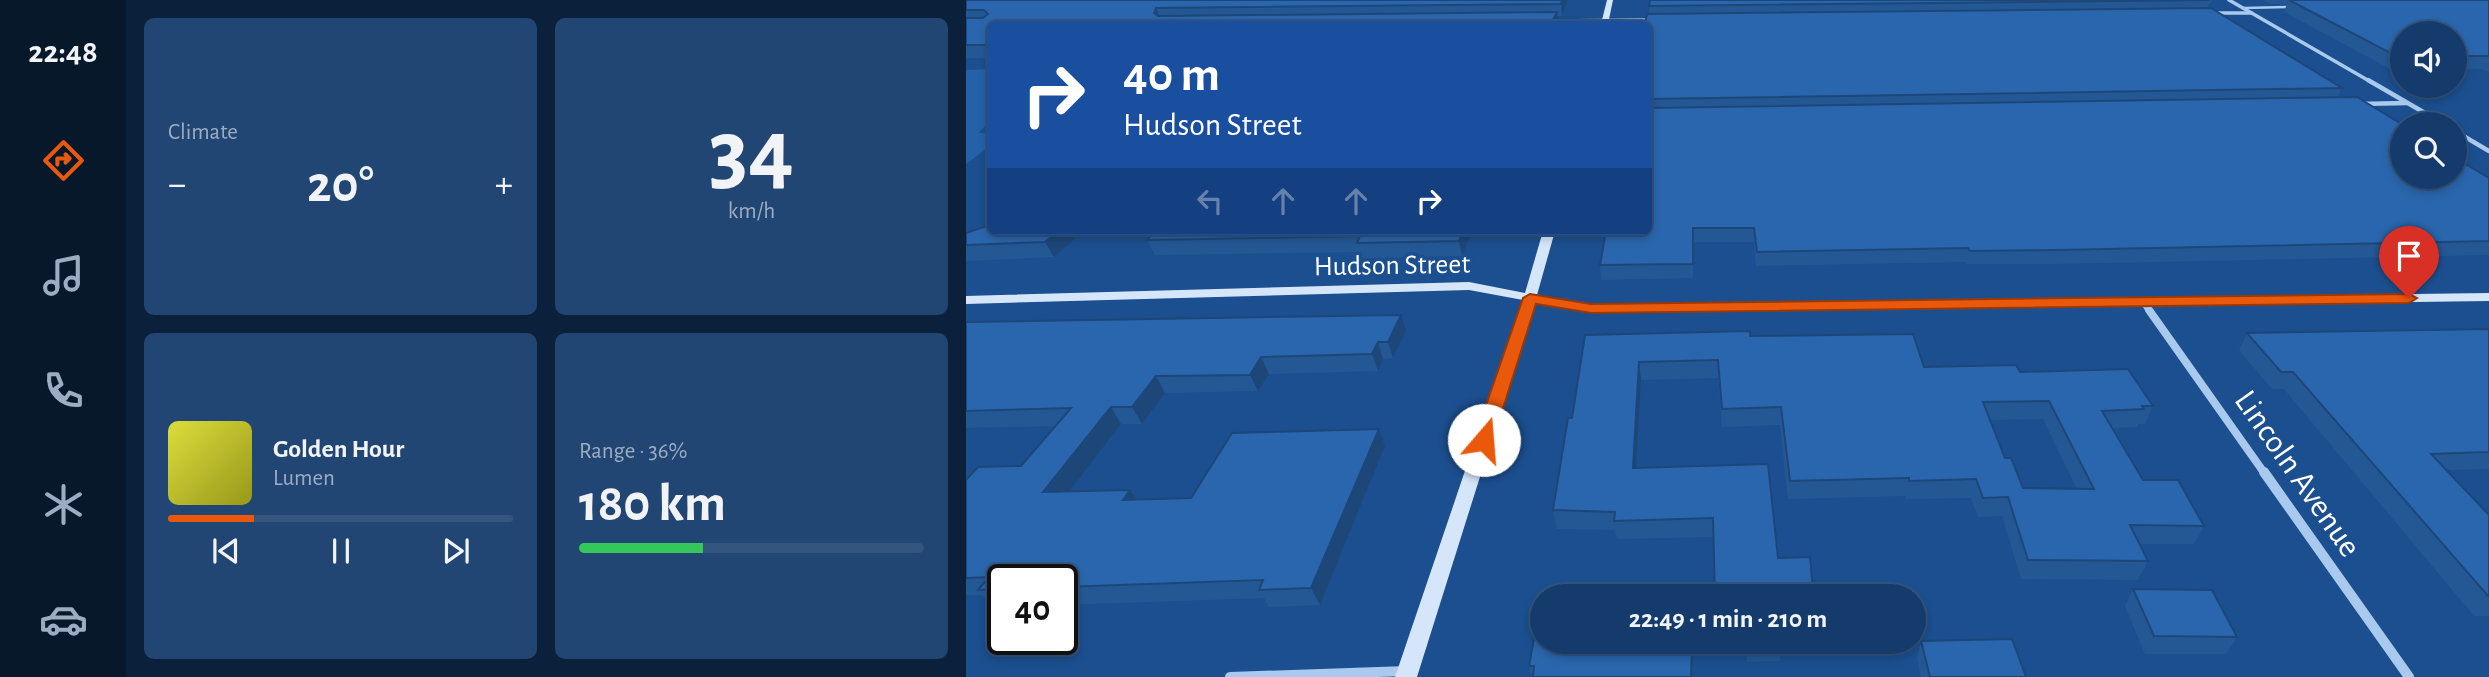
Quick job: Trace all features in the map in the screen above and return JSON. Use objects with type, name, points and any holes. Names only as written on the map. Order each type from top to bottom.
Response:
[{"type":"street","points":[[1605,21],[1610,0]]},
{"type":"street","points":[[2230,0],[2423,112]]},
{"type":"street","points":[[2198,13],[2252,13]]},
{"type":"street","points":[[1630,21],[1656,20]]},
{"type":"street","points":[[2352,104],[2407,103]]},
{"type":"street","points":[[2467,138],[2489,151]]},
{"type":"street","points":[[1230,677],[1406,674],[1530,298],[1548,235]]},
{"type":"street","name":"Hudson Street","points":[[966,300],[1469,286],[1591,309],[2489,297]]},
{"type":"street","name":"Lincoln Avenue","points":[[2143,302],[2409,677]]},
{"type":"lane","points":[[2243,8],[2292,6]]},
{"type":"shaded area","points":[[987,69],[987,125],[978,133],[987,133],[987,148],[966,164],[966,70]]},
{"type":"building","points":[[966,0],[1562,0],[1561,4],[1156,8],[1154,13],[1158,16],[1557,12],[1552,21],[987,21],[987,45],[966,45],[966,18],[983,18],[988,14],[984,10],[966,10]]},
{"type":"building","points":[[1650,0],[2210,0],[1649,6]]},
{"type":"building","points":[[2289,0],[2489,0],[2489,56],[2467,56],[2467,21],[2390,21],[2390,53]]},
{"type":"building","points":[[2211,8],[2342,88],[1652,99],[1652,21],[1646,21],[1647,14]]},
{"type":"building","points":[[2357,97],[2390,117],[2390,189],[2467,189],[2467,165],[2489,178],[2489,241],[2057,250],[1970,251],[1968,248],[1757,252],[1754,228],[1693,228],[1693,264],[1600,265],[1605,235],[1652,235],[1652,108]]},
{"type":"building","points":[[987,226],[987,235],[1053,235],[1045,242],[966,245],[966,233]]},
{"type":"building","points":[[1152,235],[1461,235],[1459,241],[1357,243],[1360,236],[1147,240]]},
{"type":"building","points":[[1401,315],[1388,342],[1378,342],[1372,354],[1261,357],[1250,375],[1156,376],[1132,407],[1111,407],[1043,492],[1130,490],[1123,500],[1191,498],[1232,433],[1379,429],[1311,588],[1259,590],[1263,580],[1078,586],[1078,564],[987,564],[987,577],[966,578],[966,480],[978,467],[1021,466],[1071,408],[966,411],[966,322]]},
{"type":"building","points":[[2489,329],[2489,452],[2431,454],[2489,515],[2489,597],[2293,372],[2281,372],[2247,333]]},
{"type":"building","points":[[1750,331],[1750,336],[1913,334],[1924,367],[2016,365],[2020,372],[2128,369],[2153,406],[2142,406],[2144,409],[2102,411],[2143,480],[2178,480],[2204,526],[2130,525],[2148,561],[2028,560],[2008,497],[1983,498],[1976,479],[1790,481],[1781,407],[1722,409],[1718,360],[1639,362],[1633,468],[1768,464],[1778,558],[1810,557],[1812,584],[1715,584],[1713,518],[1614,521],[1615,512],[1553,510],[1568,418],[1572,418],[1585,335]],"holes":[[[2049,401],[2094,489],[2023,488],[2011,458],[2005,458],[1983,402]]]},
{"type":"building","points":[[987,579],[987,590],[978,590]]},
{"type":"building","points":[[2133,589],[2212,590],[2237,637],[2154,636]]},
{"type":"building","points":[[2012,639],[2026,677],[1930,677],[1924,654],[1926,641]]},
{"type":"building","points":[[1531,654],[1692,654],[1691,677],[1533,677],[1534,666],[1529,666]]},
{"type":"route","points":[[1484,440],[1530,298],[1591,309],[2409,298]]}]
